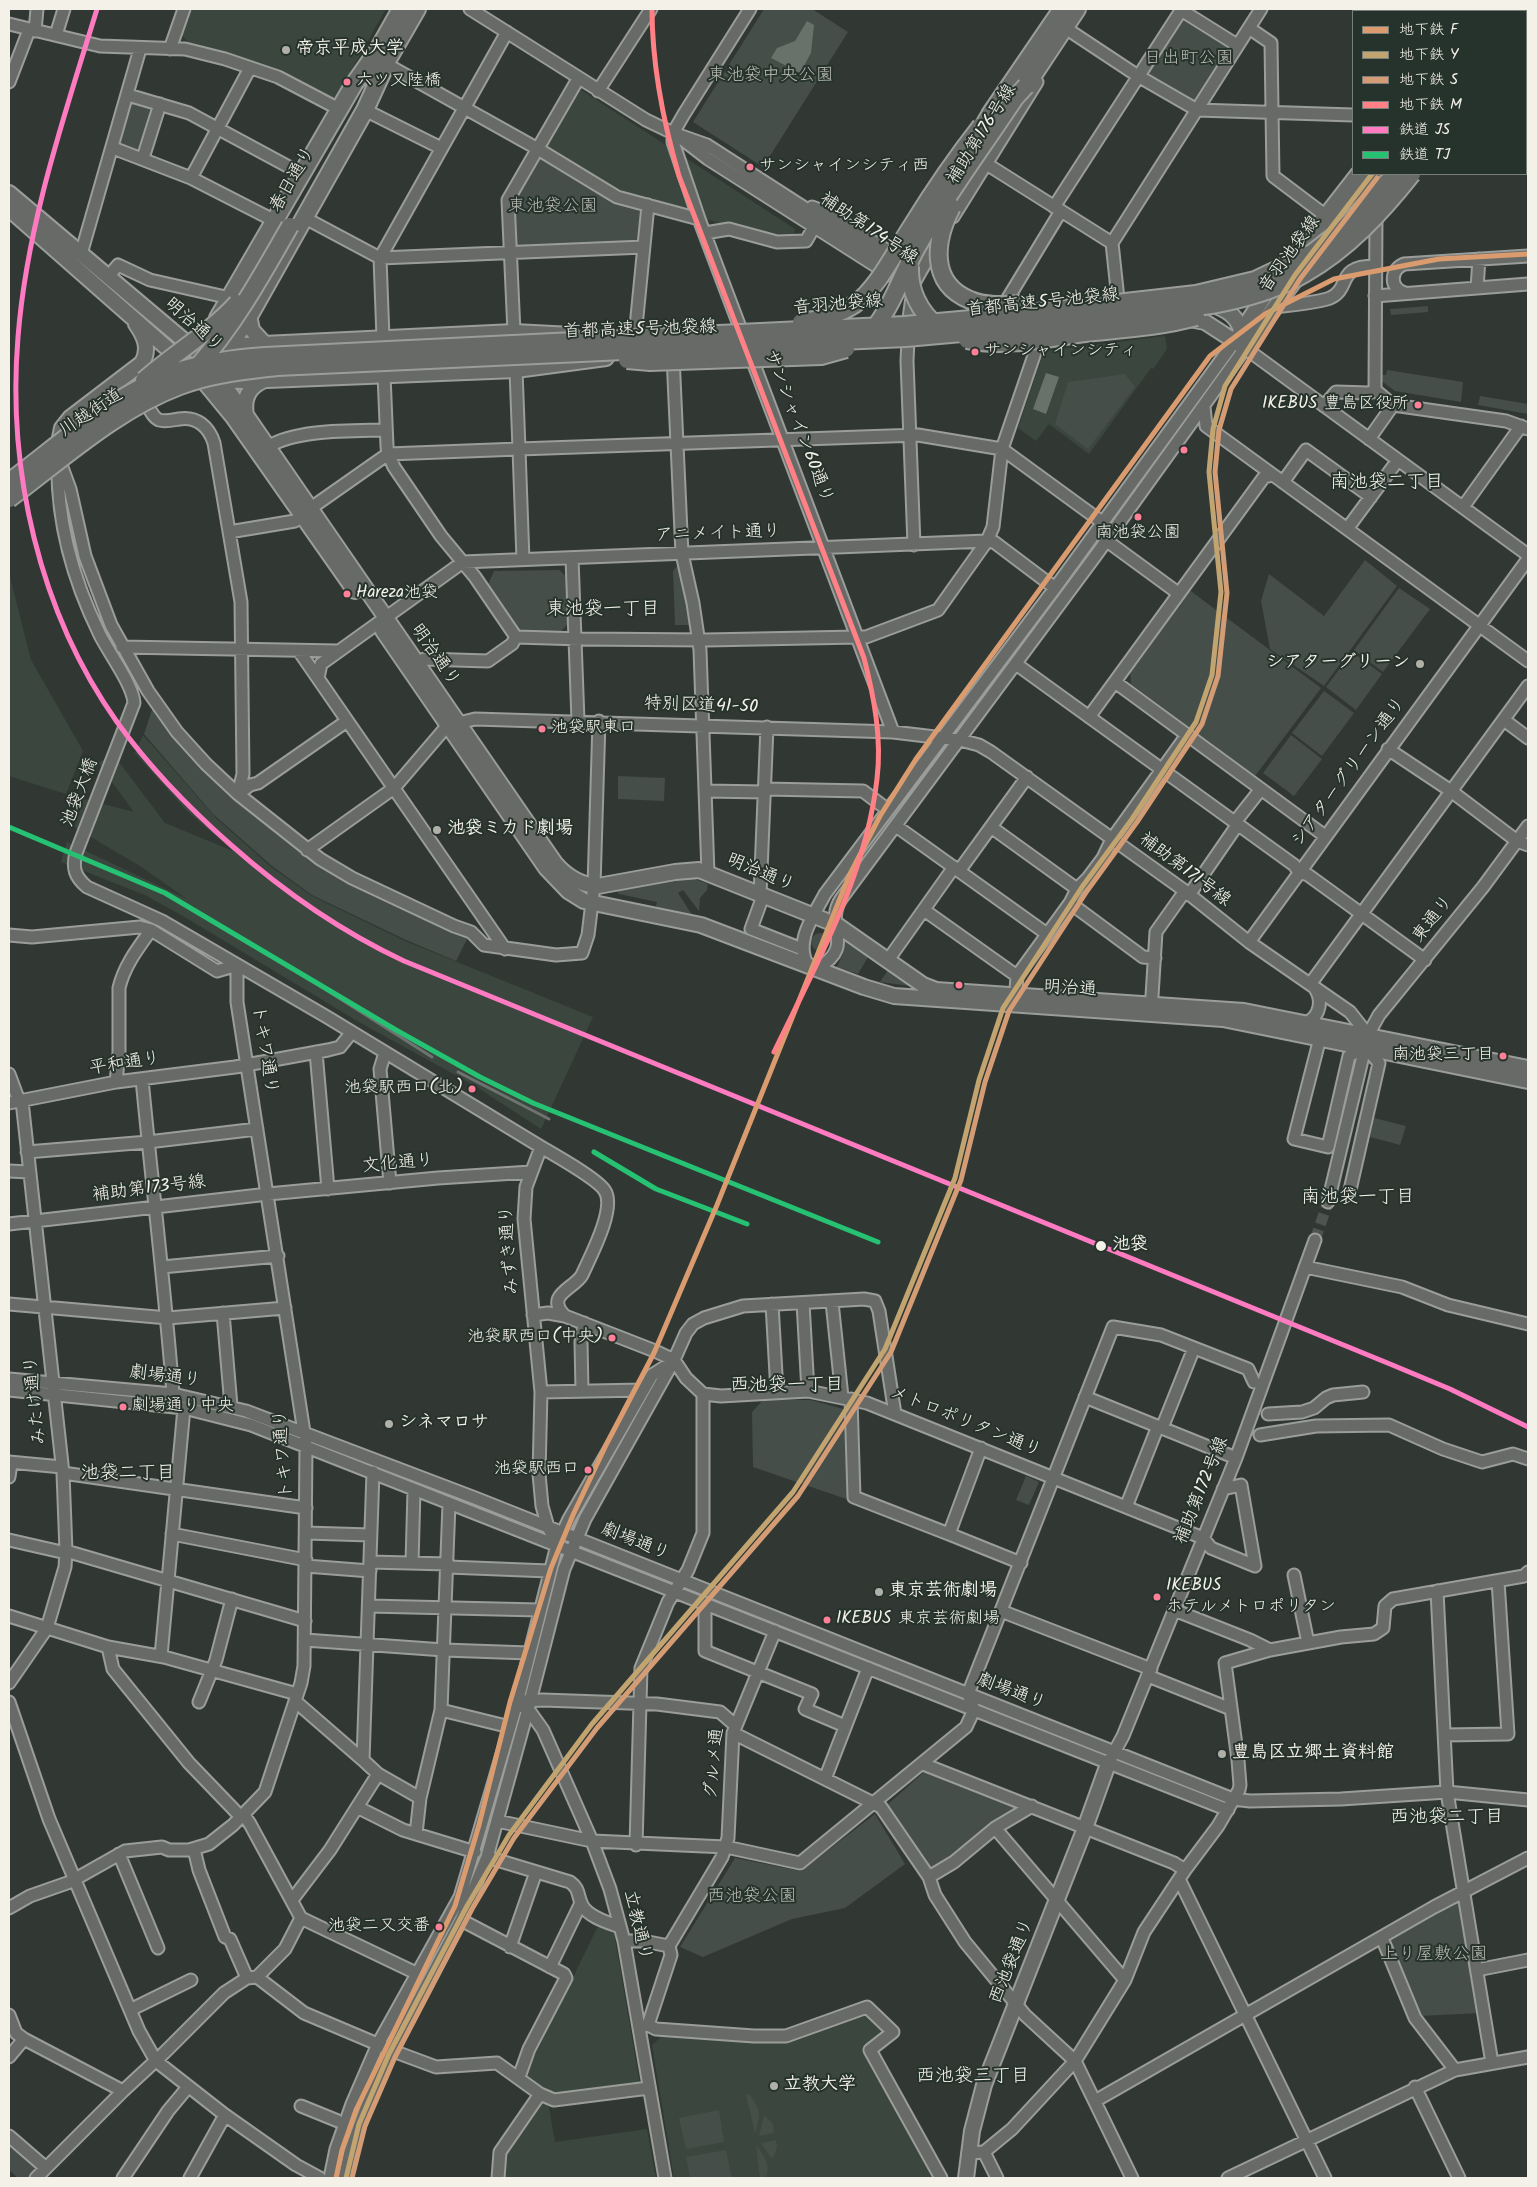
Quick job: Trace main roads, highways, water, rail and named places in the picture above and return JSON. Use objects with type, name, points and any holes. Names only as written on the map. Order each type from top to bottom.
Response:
[{"type":"highway","name":"春日通り","points":[[195,361],[211,352],[240,312],[379,61],[401,9]]},
{"type":"highway","name":"春日通り","points":[[379,61],[417,9]]},
{"type":"highway","points":[[1062,9],[991,113],[922,228],[912,252],[910,268],[914,295],[928,319],[940,329],[957,337],[976,342],[994,343],[1187,320],[1222,310],[1242,300]]},
{"type":"highway","points":[[573,354],[650,362],[821,356],[851,347],[870,334],[884,316],[916,250],[936,217],[1077,9]]},
{"type":"highway","points":[[59,450],[110,405],[230,345],[249,316],[289,222],[302,174],[339,109],[379,61]]},
{"type":"highway","points":[[59,450],[163,391],[195,361],[206,336],[230,298],[289,222],[364,110],[379,61]]},
{"type":"highway","points":[[1026,86],[1021,102],[946,219],[940,234],[938,251],[942,273],[956,291],[970,301],[981,304],[1010,305],[1050,301],[1137,302]]},
{"type":"highway","points":[[671,337],[718,326],[817,321],[837,315],[856,303],[872,286],[946,171],[991,113]]},
{"type":"highway","name":"首都高速5号池袋線","points":[[9,482],[129,394],[176,372],[211,363],[265,356],[906,325],[1137,302],[1231,287],[1255,280],[1284,268],[1312,253],[1342,230],[1394,175]]},
{"type":"highway","name":"首都高速5号池袋線","points":[[9,499],[103,429],[132,410],[180,386],[214,376],[276,367],[906,338],[1014,329],[1199,307],[1242,300],[1289,282],[1333,256],[1367,225],[1411,175]]},
{"type":"highway","name":"春日通り","points":[[195,361],[218,321],[242,298],[289,222]]},
{"type":"highway","name":"川越街道","points":[[9,482],[133,391],[195,361]]},
{"type":"highway","name":"川越街道","points":[[9,499],[102,430],[144,404],[180,386],[195,361]]},
{"type":"main road","name":"音羽池袋線","points":[[1240,340],[1282,271],[1357,175]]},
{"type":"main road","name":"音羽池袋線","points":[[1240,340],[1275,308],[1373,175]]},
{"type":"main road","name":"明治通り","points":[[11,202],[48,226],[108,277],[195,361],[233,417],[306,512],[381,620],[551,874],[568,892],[591,903],[663,917]]},
{"type":"main road","name":"明治通り","points":[[11,202],[44,240],[129,314],[222,381],[268,446],[306,512]]},
{"type":"main road","name":"音羽池袋線","points":[[388,343],[743,332],[1001,310],[1170,290],[1241,286],[1266,279],[1282,271]]},
{"type":"main road","points":[[1170,290],[1228,311],[1234,316],[1240,340]]},
{"type":"main road","points":[[59,450],[62,428],[70,418],[142,363],[147,350],[145,340],[129,314]]},
{"type":"main road","points":[[249,316],[252,330],[264,343]]},
{"type":"main road","points":[[393,364],[907,344],[1188,318],[1205,322],[1240,340]]},
{"type":"main road","points":[[195,361],[230,345],[264,343],[388,343],[514,332],[630,337]]},
{"type":"main road","points":[[263,380],[259,374],[256,362],[257,353],[264,343]]},
{"type":"main road","points":[[222,381],[516,370],[626,356]]},
{"type":"main road","points":[[246,415],[245,404],[248,392],[263,380]]},
{"type":"main road","name":"明治通り","points":[[381,620],[420,669],[452,724],[560,869],[573,879],[594,886],[675,872],[699,870],[837,925]]},
{"type":"main road","points":[[610,884],[606,889],[607,898],[619,908]]},
{"type":"main road","name":"明治通","points":[[663,917],[701,925],[812,968],[894,996],[1015,1000],[1152,1009],[1230,1009],[1306,1023],[1366,1041]]},
{"type":"main road","name":"明治通","points":[[837,925],[923,985],[936,990],[1015,1000]]},
{"type":"main road","name":"明治通","points":[[1152,1009],[1223,1019],[1320,1038],[1366,1041]]},
{"type":"main road","points":[[1366,1041],[1528,1068]]},
{"type":"main road","points":[[1366,1041],[1528,1081]]},
{"type":"main road","name":"西池袋通り","points":[[966,2178],[968,2153],[976,2108],[1086,1828],[1111,1758]]},
{"type":"tunnel","points":[[1315,1240],[1328,1202]]},
{"type":"railway","points":[[320,986],[432,1057]]},
{"type":"railway","points":[[458,1072],[549,1119]]},
{"type":"metro line","name":"M","points":[[652,9],[656,73],[668,135],[679,176],[864,658],[878,733],[877,779],[871,815],[851,885],[822,953],[774,1052]]},
{"type":"metro line","name":"Y","points":[[346,2178],[359,2124],[389,2054],[467,1906],[509,1835],[592,1724],[793,1492],[885,1349],[955,1178],[979,1080],[1003,1008],[1082,887],[1132,819],[1196,722],[1212,675],[1221,592],[1209,472],[1213,429],[1225,386],[1295,275],[1371,175]]},
{"type":"metro line","name":"S","points":[[352,2178],[365,2126],[395,2057],[472,1909],[514,1838],[597,1728],[798,1496],[891,1352],[961,1180],[985,1082],[1009,1011],[1087,891],[1137,822],[1202,724],[1218,676],[1227,593],[1215,472],[1219,430],[1231,389],[1300,279],[1377,178]]},
{"type":"metro line","name":"F","points":[[336,2178],[342,2150],[356,2110],[455,1906],[479,1825],[510,1702],[551,1568],[573,1515],[606,1445],[654,1353],[717,1205],[849,876],[880,816],[916,759],[1210,356],[1265,314],[1334,279],[1439,259],[1528,254]]},
{"type":"rail line","name":"JS","points":[[97,9],[48,171],[29,253],[18,337],[16,387],[18,438],[24,488],[34,538],[48,587],[67,634],[90,679],[117,722],[143,755],[200,817],[271,879],[313,909],[357,937],[404,961],[1390,1364],[1450,1389],[1528,1427]]},
{"type":"rail line","name":"TJ","points":[[9,827],[165,893],[396,1030],[480,1077],[533,1103],[878,1242]]},
{"type":"rail line","name":"TJ","points":[[594,1152],[656,1189],[747,1224]]},
{"type":"place","name":"帝京平成大学","points":[[286,50]]},
{"type":"place","name":"六ツ又陸橋","points":[[347,82]]},
{"type":"place","name":"サンシャインシティ西","points":[[750,167]]},
{"type":"place","name":"サンシャインシティ","points":[[975,352]]},
{"type":"place","name":"IKEBUS 豊島区役所","points":[[1418,405]]},
{"type":"place","name":"南池袋公園","points":[[1138,517]]},
{"type":"place","name":"Hareza池袋","points":[[347,594]]},
{"type":"place","name":"シアターグリーン","points":[[1420,664]]},
{"type":"place","name":"池袋駅東口","points":[[542,729]]},
{"type":"place","name":"池袋ミカド劇場","points":[[437,830]]},
{"type":"place","name":"南池袋三丁目","points":[[1503,1056]]},
{"type":"place","name":"池袋駅西口(北)","points":[[472,1089]]},
{"type":"place","name":"池袋","points":[[1101,1246]]},
{"type":"place","name":"池袋駅西口(中央)","points":[[612,1338]]},
{"type":"place","name":"劇場通り中央","points":[[123,1407]]},
{"type":"place","name":"シネマロサ","points":[[389,1424]]},
{"type":"place","name":"池袋駅西口","points":[[588,1470]]},
{"type":"place","name":"東京芸術劇場","points":[[879,1592]]},
{"type":"place","name":"IKEBUS ホテルメトロポリタン","points":[[1157,1597]]},
{"type":"place","name":"IKEBUS 東京芸術劇場","points":[[827,1620]]},
{"type":"place","name":"豊島区立郷土資料館","points":[[1222,1754]]},
{"type":"place","name":"池袋二又交番","points":[[439,1927]]},
{"type":"place","name":"立教大学","points":[[774,2086]]},
{"type":"district","name":"南池袋二丁目","points":[[1387,484]]},
{"type":"district","name":"東池袋一丁目","points":[[603,611]]},
{"type":"district","name":"南池袋一丁目","points":[[1358,1199]]},
{"type":"district","name":"西池袋一丁目","points":[[787,1387]]},
{"type":"district","name":"池袋二丁目","points":[[128,1475]]},
{"type":"district","name":"西池袋二丁目","points":[[1447,1819]]},
{"type":"district","name":"西池袋三丁目","points":[[973,2078]]},
{"type":"park label","name":"日出町公園","points":[[1189,60]]},
{"type":"park label","name":"東池袋中央公園","points":[[771,77]]},
{"type":"park label","name":"東池袋公園","points":[[553,208]]},
{"type":"park label","name":"西池袋公園","points":[[752,1898]]},
{"type":"park label","name":"上り屋敷公園","points":[[1434,1956]]}]
